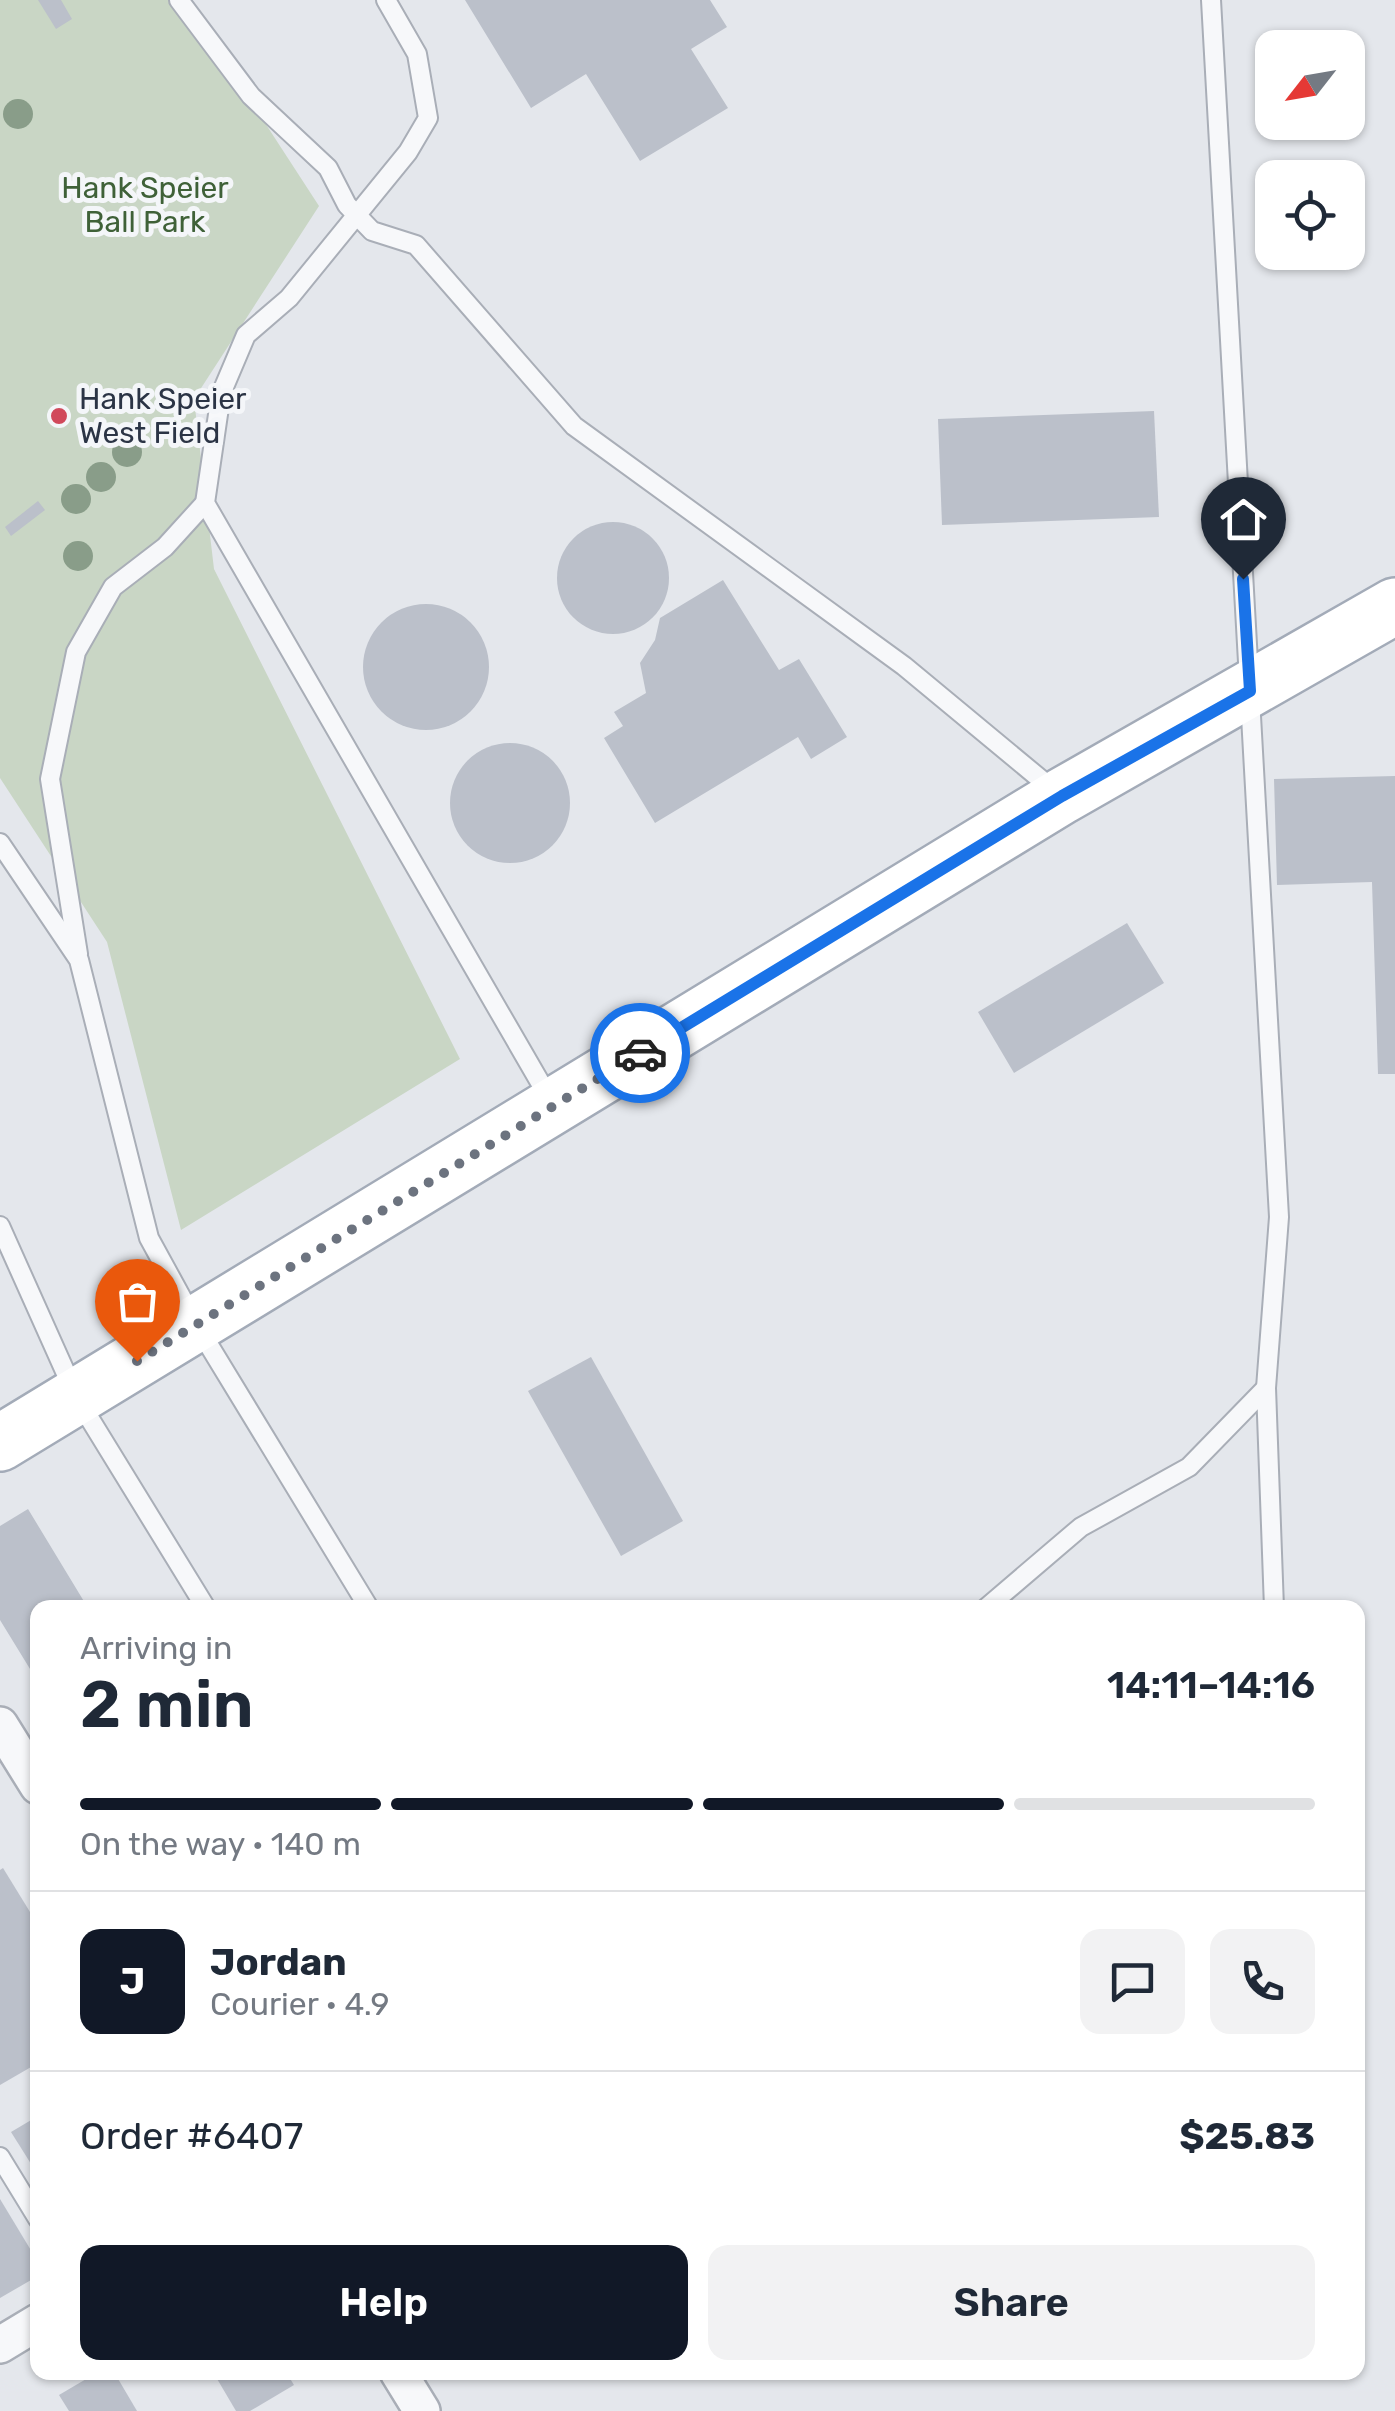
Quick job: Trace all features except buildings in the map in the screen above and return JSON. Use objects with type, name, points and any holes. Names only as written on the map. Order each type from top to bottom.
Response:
[{"type":"main road","points":[[0,1443],[1062,796],[1395,606]]},
{"type":"street","points":[[0,1725],[30,1773]]},
{"type":"street","points":[[0,2345],[30,2327]]},
{"type":"street","points":[[403,2380],[422,2411]]},
{"type":"lane","points":[[179,0],[251,96],[328,168],[355,214],[372,231],[416,246],[574,426],[904,666],[1062,796]]},
{"type":"lane","points":[[364,1600],[148,1238],[79,960],[50,779],[76,652],[113,587],[166,547],[204,503],[221,394],[246,335],[289,298],[408,152],[428,118],[417,54],[386,0]]},
{"type":"lane","points":[[1211,0],[1279,1217],[1266,1388],[1274,1600]]},
{"type":"lane","points":[[204,503],[554,1105]]},
{"type":"lane","points":[[0,844],[79,960]]},
{"type":"lane","points":[[0,1226],[78,1398],[201,1600]]},
{"type":"lane","points":[[995,1600],[1081,1527],[1189,1467],[1266,1388]]},
{"type":"lane","points":[[0,2156],[30,2206]]},
{"type":"green space","name":"Hank Speier Ball Park","points":[[0,0],[185,0],[319,206],[194,399],[214,569],[460,1059],[181,1230],[107,942],[0,778]]},
{"type":"way so far","points":[[137,1361],[640,1053]]},
{"type":"place","name":"Hank Speier West Field","points":[[59,416]]},
{"type":"route","points":[[640,1053],[1062,796],[1250,691],[1243,579]]}]
